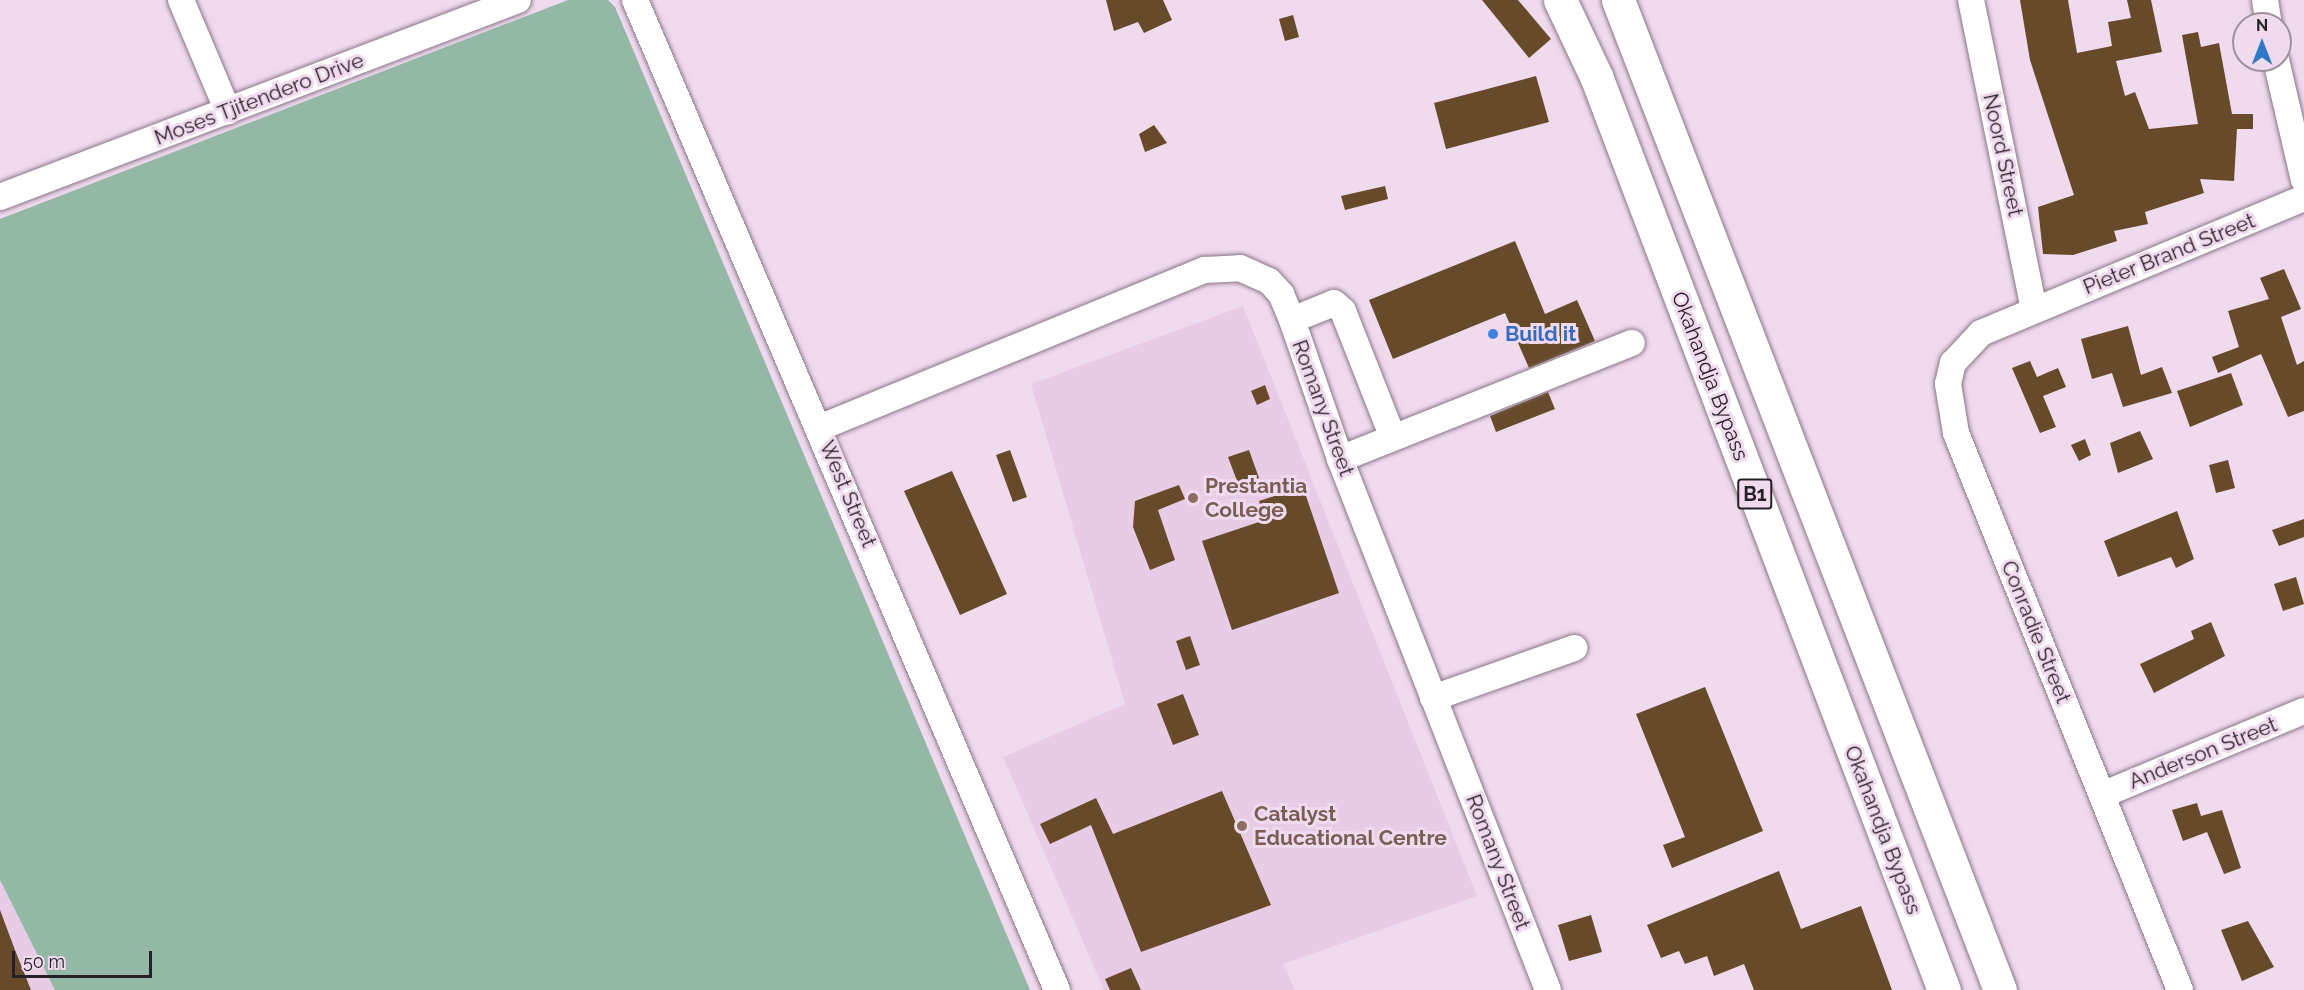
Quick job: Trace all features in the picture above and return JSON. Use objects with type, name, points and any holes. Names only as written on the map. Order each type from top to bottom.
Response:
[{"type":"highway","name":"Okahandja Bypass","points":[[1560,0],[1596,76],[1944,990]]},
{"type":"highway","name":"B1","points":[[1618,0],[2000,990]]},
{"type":"street","points":[[181,0],[228,111]]},
{"type":"street","name":"Moses Tjitendero Drive","points":[[0,197],[518,0]]},
{"type":"street","name":"West Street","points":[[635,0],[1057,990]]},
{"type":"street","name":"Noord Street","points":[[1971,0],[2034,309]]},
{"type":"street","points":[[2279,72],[2304,180]]},
{"type":"street","name":"Pieter Brand Street","points":[[2034,309],[2304,198]]},
{"type":"street","name":"Romany Street","points":[[819,428],[1205,270],[1256,272],[1281,294],[1292,320],[1340,459],[1548,990]]},
{"type":"street","points":[[1292,320],[1334,303],[1343,311],[1393,438]]},
{"type":"street","name":"Conradie Street","points":[[2034,309],[1981,333],[1963,348],[1948,384],[1956,433],[2180,990]]},
{"type":"street","points":[[1340,459],[1632,343]]},
{"type":"street","points":[[1433,698],[1574,648]]},
{"type":"street","name":"Anderson Street","points":[[2102,795],[2304,711]]},
{"type":"shaded area","points":[[1243,306],[1477,896],[1283,964],[1295,990],[1104,990],[1003,757],[1125,704],[1031,384]]},
{"type":"shaded area","points":[[0,880],[55,990],[0,990]]},
{"type":"green space","points":[[568,0],[608,0],[615,7],[1030,990],[55,990],[0,880],[0,219]]},
{"type":"building","points":[[1106,0],[1163,0],[1172,20],[1144,33],[1138,22],[1114,31]]},
{"type":"building","points":[[1482,0],[1518,0],[1551,39],[1529,58]]},
{"type":"building","points":[[2020,0],[2068,0],[2077,53],[2112,46],[2108,22],[2131,18],[2127,0],[2151,0],[2162,52],[2116,61],[2125,96],[2135,92],[2149,129],[2198,124],[2182,35],[2198,32],[2201,47],[2219,43],[2232,114],[2253,114],[2253,129],[2237,129],[2234,181],[2200,179],[2204,193],[2145,212],[2148,224],[2114,231],[2117,241],[2073,255],[2043,254],[2038,207],[2074,195],[2030,60]]},
{"type":"building","points":[[1293,15],[1299,37],[1285,41],[1279,19]]},
{"type":"building","points":[[1536,76],[1549,122],[1446,149],[1434,103]]},
{"type":"building","points":[[1154,125],[1167,143],[1145,152],[1139,134]]},
{"type":"building","points":[[1385,186],[1388,199],[1345,210],[1341,196]]},
{"type":"building","points":[[1515,241],[1545,314],[1577,300],[1595,341],[1529,368],[1505,313],[1393,359],[1369,300]]},
{"type":"building","points":[[2284,269],[2301,309],[2281,317],[2297,365],[2304,361],[2304,411],[2288,417],[2261,354],[2218,373],[2212,357],[2239,347],[2228,311],[2269,299],[2260,278]]},
{"type":"building","points":[[2128,326],[2141,375],[2162,367],[2172,393],[2123,407],[2112,373],[2092,379],[2081,339]]},
{"type":"building","points":[[2030,361],[2037,377],[2058,368],[2066,387],[2043,396],[2056,427],[2040,433],[2012,368]]},
{"type":"building","points":[[2231,373],[2243,405],[2190,427],[2177,391]]},
{"type":"building","points":[[1265,385],[1270,399],[1257,405],[1251,391]]},
{"type":"building","points":[[1548,392],[1555,409],[1496,432],[1490,416]]},
{"type":"building","points":[[2140,431],[2153,459],[2118,473],[2110,443]]},
{"type":"building","points":[[2085,439],[2091,455],[2079,461],[2071,445]]},
{"type":"building","points":[[1010,450],[1027,497],[1013,502],[996,455]]},
{"type":"building","points":[[1249,450],[1259,478],[1239,486],[1228,457]]},
{"type":"building","points":[[2228,460],[2235,488],[2216,493],[2209,465]]},
{"type":"building","points":[[952,471],[1007,594],[960,615],[904,491]]},
{"type":"building","points":[[1179,485],[1185,499],[1158,510],[1175,560],[1150,570],[1133,527],[1135,501]]},
{"type":"building","points":[[1303,487],[1339,593],[1232,630],[1202,541],[1265,520],[1259,501]]},
{"type":"building","points":[[2177,511],[2194,559],[2176,568],[2171,557],[2118,577],[2104,541]]},
{"type":"building","points":[[2304,519],[2304,537],[2279,546],[2272,530]]},
{"type":"building","points":[[2296,577],[2304,604],[2283,611],[2274,584]]},
{"type":"building","points":[[2211,622],[2225,656],[2154,693],[2140,664],[2194,639],[2191,631]]},
{"type":"building","points":[[1190,636],[1200,665],[1186,670],[1176,641]]},
{"type":"building","points":[[1705,687],[1763,831],[1672,868],[1663,845],[1685,837],[1636,714]]},
{"type":"building","points":[[1183,694],[1199,735],[1173,745],[1157,704]]},
{"type":"building","points":[[1222,791],[1271,905],[1141,952],[1091,825],[1050,844],[1040,824],[1096,798],[1113,834]]},
{"type":"building","points":[[2197,803],[2201,816],[2222,810],[2241,868],[2224,874],[2207,832],[2183,841],[2172,810]]},
{"type":"building","points":[[1779,871],[1801,929],[1861,906],[1892,990],[1754,990],[1744,964],[1714,976],[1707,956],[1685,964],[1679,951],[1661,958],[1647,925]]},
{"type":"building","points":[[0,910],[15,950],[31,990],[0,990]]},
{"type":"building","points":[[1591,915],[1602,952],[1569,961],[1558,925]]},
{"type":"building","points":[[2248,921],[2274,967],[2242,981],[2221,930]]},
{"type":"building","points":[[1131,968],[1141,990],[1110,990],[1105,979]]},
{"type":"place","name":"Build it","points":[[1493,334]]},
{"type":"place","name":"Prestantia College","points":[[1193,498]]},
{"type":"place","name":"Catalyst Educational Centre","points":[[1242,826]]}]
